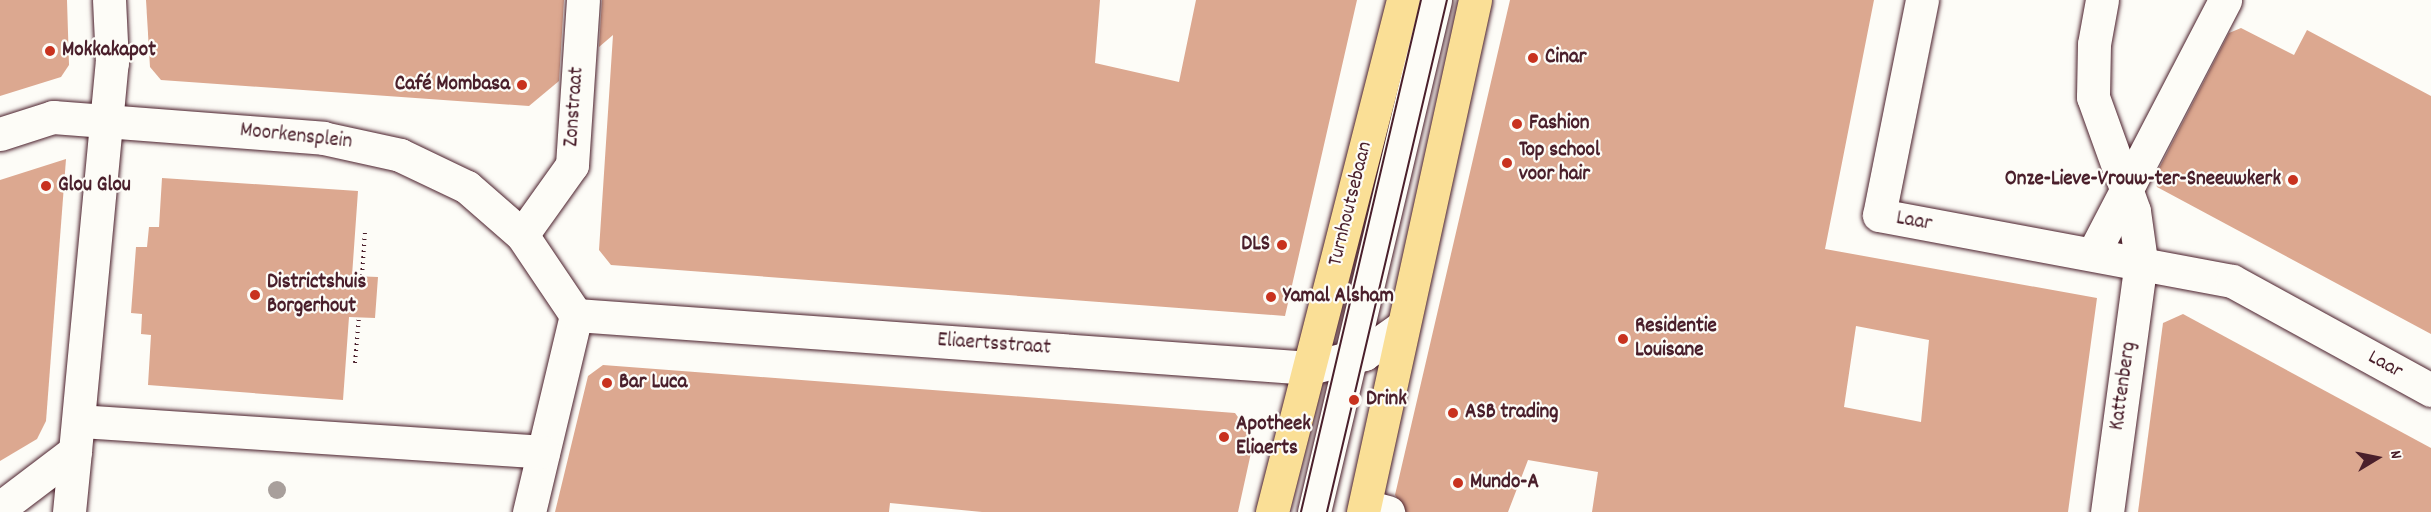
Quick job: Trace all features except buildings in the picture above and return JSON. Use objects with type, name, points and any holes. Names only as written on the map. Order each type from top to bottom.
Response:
[{"type":"main road","name":"Turnhoutsebaan","points":[[1272,512],[1403,0]]},
{"type":"main road","points":[[1372,510],[1402,327],[1475,0]]},
{"type":"street","points":[[69,512],[106,121],[109,0]]},
{"type":"street","name":"Zonstraat","points":[[522,235],[572,165],[583,0]]},
{"type":"street","points":[[1314,512],[1435,0]]},
{"type":"street","name":"Laar","points":[[1922,0],[1880,215],[2094,252],[2232,281],[2431,390]]},
{"type":"street","points":[[2102,0],[2094,44],[2093,97],[2125,194],[2134,211],[2141,261]]},
{"type":"street","points":[[2094,252],[2225,0]]},
{"type":"street","name":"Moorkensplein","points":[[0,134],[53,117],[365,144],[400,154],[468,187],[522,235],[576,315]]},
{"type":"street","name":"Kattenberg","points":[[2107,512],[2141,261]]},
{"type":"street","points":[[529,512],[576,315]]},
{"type":"street","name":"Eliaertsstraat","points":[[576,315],[1310,368],[1350,357],[1402,327]]},
{"type":"street","points":[[1310,368],[1342,394]]},
{"type":"street","points":[[6,504],[77,436],[543,452]]},
{"type":"path","points":[[362,276],[365,232]]},
{"type":"path","points":[[356,363],[359,317]]},
{"type":"tram line","points":[[1301,512],[1421,0]]},
{"type":"tram line","points":[[1327,512],[1447,0]]},
{"type":"place","name":"Mokkakapot","points":[[50,51]]},
{"type":"place","name":"Cinar","points":[[1533,58]]},
{"type":"place","name":"Café Mombasa","points":[[522,85]]},
{"type":"place","name":"Fashion","points":[[1517,124]]},
{"type":"place","name":"Top school voor hair","points":[[1507,163]]},
{"type":"place","name":"Onze-Lieve-Vrouw-ter-Sneeuwkerk","points":[[2293,180]]},
{"type":"place","name":"Glou Glou","points":[[46,186]]},
{"type":"place","name":"DLS","points":[[1282,245]]},
{"type":"place","name":"Districtshuis Borgerhout","points":[[255,295]]},
{"type":"place","name":"Yamal Alsham","points":[[1271,297]]},
{"type":"place","name":"Residentie Louisane","points":[[1623,339]]},
{"type":"place","name":"Bar Luca","points":[[607,383]]},
{"type":"place","name":"Drink","points":[[1354,400]]},
{"type":"place","name":"ASB trading","points":[[1453,413]]},
{"type":"place","name":"Apotheek Eliaerts","points":[[1224,437]]},
{"type":"place","name":"Mundo-A","points":[[1458,483]]}]
